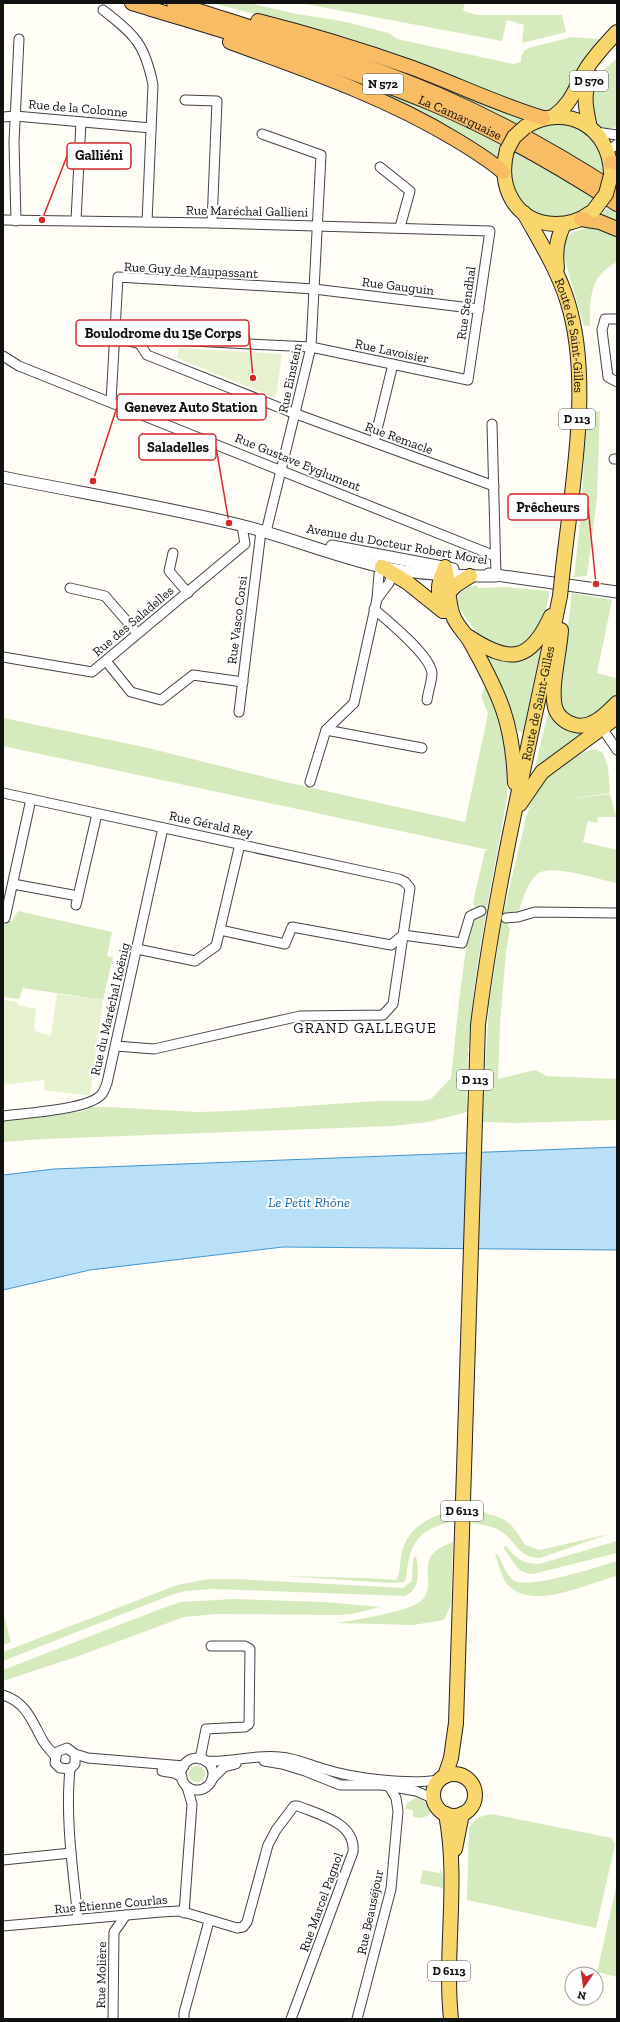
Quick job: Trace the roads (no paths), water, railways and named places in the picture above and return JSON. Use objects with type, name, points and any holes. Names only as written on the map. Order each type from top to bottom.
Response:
[{"type":"highway","points":[[132,3],[322,76],[407,112],[472,149],[503,172]]},
{"type":"highway","name":"La Camarguaise","points":[[132,3],[324,63],[434,104],[525,149],[617,204]]},
{"type":"highway","name":"La Camarguaise","points":[[174,3],[325,52],[439,95],[529,140],[617,192]]},
{"type":"highway","points":[[193,3],[370,53],[521,112],[549,117]]},
{"type":"highway","points":[[581,219],[600,222],[617,229]]},
{"type":"main road","name":"D 570","points":[[549,117],[565,108],[586,70],[598,52],[617,32]]},
{"type":"main road","name":"D 570","points":[[593,130],[585,107],[586,87],[596,67],[617,43]]},
{"type":"main road","points":[[549,117],[573,119],[593,130],[613,160],[606,194],[594,210],[581,219],[564,224],[548,224],[535,220],[524,213],[509,195],[503,172],[507,150],[514,137],[525,127],[549,117]]},
{"type":"main road","name":"Route de Saint-Gilles","points":[[473,1135],[478,1025],[485,970],[514,814],[560,596],[577,436],[579,373],[576,338],[568,303],[557,272],[524,213]]},
{"type":"main road","name":"Route de Saint-Gilles","points":[[557,272],[555,252],[558,238],[564,224]]},
{"type":"main road","points":[[391,567],[449,614]]},
{"type":"main road","points":[[445,573],[449,592],[449,614]]},
{"type":"main road","points":[[445,573],[438,587],[438,596],[449,614],[467,636],[495,685],[510,729],[514,753],[514,814]]},
{"type":"main road","points":[[449,592],[456,584],[470,576]]},
{"type":"main road","points":[[467,636],[496,653],[511,654],[526,651],[536,643],[546,627],[560,596]]},
{"type":"main road","points":[[560,596],[562,612],[554,692],[555,708],[562,719],[573,725],[610,725]]},
{"type":"main road","points":[[514,814],[542,772],[610,725],[617,703]]},
{"type":"main road","name":"D 6113","points":[[443,1778],[452,1758],[456,1723],[473,1135]]},
{"type":"main road","name":"D 6113","points":[[456,1723],[463,1776]]},
{"type":"main road","points":[[451,1774],[463,1776],[471,1782],[475,1796],[470,1808],[462,1814],[446,1814],[441,1811],[434,1800],[435,1788],[443,1778],[451,1774]]},
{"type":"main road","name":"D 6113","points":[[446,1814],[453,1861],[452,1924],[448,1972],[451,2019]]},
{"type":"main road","name":"D 6113","points":[[453,1861],[462,1814]]},
{"type":"main road","name":"D 6113","points":[[452,1924],[458,2019]]},
{"type":"street","points":[[103,10],[133,35],[143,48],[149,64],[153,85],[146,222]]},
{"type":"street","points":[[16,220],[15,116],[19,39]]},
{"type":"street","points":[[185,100],[218,101],[212,223]]},
{"type":"street","name":"Rue de la Colonne","points":[[3,117],[15,116],[150,128]]},
{"type":"street","points":[[76,220],[81,122]]},
{"type":"street","points":[[593,130],[617,134]]},
{"type":"street","name":"Rue Einstein","points":[[262,134],[321,155],[319,225],[311,347],[282,469],[264,532]]},
{"type":"street","points":[[380,167],[410,191],[400,227]]},
{"type":"street","name":"Rue Maréchal Gallieni","points":[[3,220],[319,225],[490,231]]},
{"type":"street","name":"Rue Stendhal","points":[[468,380],[490,231]]},
{"type":"street","name":"Rue Guy de Maupassant","points":[[111,402],[118,277],[314,289]]},
{"type":"street","name":"Rue Gauguin","points":[[314,289],[478,309]]},
{"type":"street","points":[[617,319],[605,319],[602,330],[608,377],[617,382]]},
{"type":"street","points":[[115,337],[140,344]]},
{"type":"street","name":"Rue Lavoisier","points":[[140,344],[151,339],[311,347],[468,380]]},
{"type":"street","name":"Rue Remacle","points":[[140,344],[147,355],[295,413],[494,486]]},
{"type":"street","name":"Rue Gustave Eyglument","points":[[3,356],[19,366],[282,469],[495,556]]},
{"type":"street","points":[[374,442],[392,364]]},
{"type":"street","points":[[492,424],[496,576]]},
{"type":"street","name":"Avenue du Docteur Robert Morel","points":[[3,477],[190,513],[292,539],[391,567]]},
{"type":"street","points":[[242,526],[245,544],[259,550]]},
{"type":"street","name":"Rue Vasco Corsi","points":[[239,712],[259,550],[264,532]]},
{"type":"street","name":"Avenue du Docteur Robert Morel","points":[[292,539],[318,549],[391,567],[470,576],[496,576]]},
{"type":"street","name":"Rue des Saladelles","points":[[3,657],[92,672],[106,662],[137,633],[245,544]]},
{"type":"street","points":[[172,552],[169,571],[188,592]]},
{"type":"street","points":[[310,782],[326,730],[354,703],[377,599],[377,587],[391,567]]},
{"type":"street","points":[[377,599],[389,583],[391,567]]},
{"type":"street","name":"Avenue du Docteur Robert Morel","points":[[445,573],[496,576],[617,592]]},
{"type":"street","points":[[70,588],[105,596],[137,633]]},
{"type":"street","points":[[374,609],[408,639],[428,662],[432,672],[427,700]]},
{"type":"street","points":[[106,662],[131,692],[161,700],[193,675],[243,682]]},
{"type":"street","points":[[610,725],[615,747]]},
{"type":"street","points":[[610,725],[615,747]]},
{"type":"street","points":[[326,730],[422,748]]},
{"type":"street","name":"Rue Gérald Rey","points":[[3,793],[399,879],[405,882],[410,888],[403,935]]},
{"type":"street","points":[[5,918],[31,799]]},
{"type":"street","points":[[13,884],[77,901],[96,814]]},
{"type":"street","name":"Rue du Maréchal Koënig","points":[[3,1116],[77,1106],[90,1102],[102,1094],[107,1083],[116,1046],[136,949],[164,828]]},
{"type":"street","points":[[136,949],[195,961],[216,946],[240,844]]},
{"type":"street","points":[[220,930],[285,944],[292,927],[391,945],[403,935],[462,943],[470,916],[481,911]]},
{"type":"street","points":[[506,918],[518,917],[536,912],[617,913]]},
{"type":"street","points":[[116,1046],[154,1048],[300,1016],[383,1015],[393,1004],[403,935]]},
{"type":"street","points":[[203,1760],[206,1729],[245,1727],[249,1724],[250,1649],[246,1646],[211,1646]]},
{"type":"street","points":[[3,1695],[13,1698],[27,1710],[44,1743],[57,1753]]},
{"type":"street","points":[[57,1753],[67,1748],[75,1754],[88,1758],[184,1766]]},
{"type":"street","points":[[57,1753],[57,1766],[70,1767],[88,1763],[164,1771],[179,1774],[188,1787],[197,1790],[203,1789]]},
{"type":"street","points":[[75,1754],[70,1767],[68,1786],[71,1853],[78,1919]]},
{"type":"street","points":[[182,1777],[184,1766],[193,1759],[216,1762],[261,1756],[282,1757],[350,1776],[416,1782],[443,1778]]},
{"type":"street","points":[[203,1760],[212,1769],[212,1779]]},
{"type":"street","points":[[192,1804],[198,1793],[209,1785],[212,1779],[224,1767],[245,1762],[262,1761],[282,1764],[305,1771],[340,1785],[359,1786],[376,1784],[389,1786],[416,1791],[434,1800]]},
{"type":"street","name":"Rue Beauséjour","points":[[357,2019],[391,1889],[398,1811],[396,1798],[389,1786]]},
{"type":"street","name":"Rue Étienne Courlas","points":[[3,1926],[161,1912],[184,1913],[192,1804],[188,1787]]},
{"type":"street","name":"Rue Marcel Pagnol","points":[[184,1913],[237,1928],[243,1926],[247,1922],[268,1845],[276,1830],[294,1806],[298,1806],[338,1823],[347,1830],[354,1845],[353,1852],[291,2019]]},
{"type":"street","points":[[3,1860],[71,1853]]},
{"type":"street","name":"Rue Molière","points":[[113,2019],[114,1932],[126,1915]]},
{"type":"street","name":"Rue Molière","points":[[102,1917],[114,1932]]},
{"type":"street","points":[[184,2019],[184,2013],[209,1921]]},
{"type":"water","name":"Le Petit Rhône","points":[[617,1147],[617,1250],[283,1247],[90,1270],[3,1290],[3,1175],[54,1169]]},
{"type":"place","name":"Galliéni","points":[[42,220]]},
{"type":"place","name":"Boulodrome du 15e Corps","points":[[253,378]]},
{"type":"place","name":"Genevez Auto Station","points":[[93,481]]},
{"type":"place","name":"Saladelles","points":[[229,523]]},
{"type":"place","name":"Prêcheurs","points":[[596,584]]},
{"type":"district","name":"GRAND GALLEGUE","points":[[365,1028]]}]
